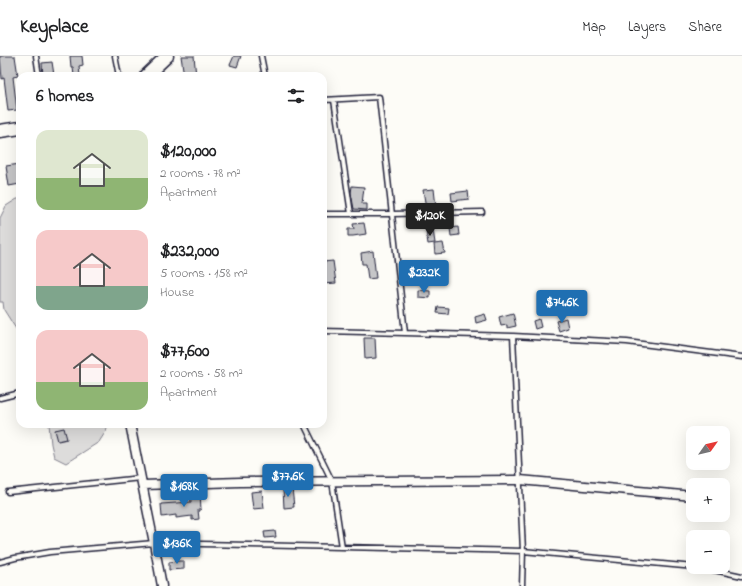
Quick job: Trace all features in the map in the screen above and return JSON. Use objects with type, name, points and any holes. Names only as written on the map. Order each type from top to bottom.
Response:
[{"type":"main road","points":[[150,72],[167,56]]},
{"type":"main road","points":[[0,131],[16,129]]},
{"type":"street","points":[[131,428],[162,586]]},
{"type":"street","points":[[142,482],[520,480],[686,495]]},
{"type":"lane","points":[[36,56],[38,72]]},
{"type":"lane","points":[[115,56],[118,72]]},
{"type":"lane","points":[[261,56],[264,72]]},
{"type":"lane","points":[[327,100],[379,97],[405,332]]},
{"type":"lane","points":[[334,100],[351,214]]},
{"type":"lane","points":[[327,214],[482,212]]},
{"type":"lane","points":[[327,331],[405,332],[627,342],[742,357]]},
{"type":"lane","points":[[513,336],[523,551],[522,586]]},
{"type":"lane","points":[[0,398],[16,394]]},
{"type":"lane","points":[[306,428],[332,481],[342,547]]},
{"type":"lane","points":[[8,492],[142,482]]},
{"type":"lane","points":[[0,562],[50,552],[154,543],[523,551],[705,568],[742,576]]},
{"type":"shaded area","points":[[16,200],[16,329],[4,310],[3,302],[0,302],[0,218],[6,206]]},
{"type":"shaded area","points":[[49,428],[107,428],[99,442],[66,463],[54,457]]},
{"type":"building","points":[[0,56],[15,56],[17,72],[16,72],[16,76],[13,77],[16,110],[8,111],[4,78],[2,79]]},
{"type":"building","points":[[70,56],[82,56],[83,65],[79,66],[80,72],[74,72],[73,67],[71,67]]},
{"type":"building","points":[[181,56],[194,56],[196,72],[183,72]]},
{"type":"building","points":[[234,56],[241,56],[237,67],[230,65]]},
{"type":"building","points":[[52,62],[54,72],[43,72],[42,63]]},
{"type":"building","points":[[16,165],[16,185],[9,186],[6,166]]},
{"type":"building","points":[[352,186],[364,187],[362,204],[367,204],[367,210],[354,209],[351,193]]},
{"type":"building","points":[[434,189],[436,207],[426,208],[423,190]]},
{"type":"building","points":[[468,191],[469,199],[452,201],[451,193]]},
{"type":"building","points":[[364,223],[366,234],[348,236],[348,229],[354,229],[353,224]]},
{"type":"building","points":[[458,227],[459,235],[451,236],[450,228]]},
{"type":"building","points":[[433,230],[435,243],[428,244],[426,231]]},
{"type":"building","points":[[443,243],[445,253],[435,254],[434,244]]},
{"type":"building","points":[[373,251],[376,278],[368,279],[366,264],[362,264],[361,253]]},
{"type":"building","points":[[333,261],[336,283],[327,284],[327,262]]},
{"type":"building","points":[[418,290],[430,291],[430,298],[418,297]]},
{"type":"building","points":[[438,307],[449,308],[448,314],[437,313]]},
{"type":"building","points":[[513,313],[516,326],[507,328],[507,325],[501,326],[499,317]]},
{"type":"building","points":[[485,314],[487,320],[476,323],[475,317]]},
{"type":"building","points":[[566,318],[568,328],[559,331],[556,321]]},
{"type":"building","points":[[539,319],[541,327],[535,329],[533,321]]},
{"type":"building","points":[[364,338],[375,338],[376,358],[365,359]]},
{"type":"building","points":[[64,428],[67,439],[58,441],[55,430]]},
{"type":"building","points":[[292,488],[294,507],[284,508],[283,489]]},
{"type":"building","points":[[200,491],[201,510],[198,510],[199,519],[192,520],[192,516],[176,518],[176,515],[162,517],[161,504],[191,502],[190,492]]},
{"type":"building","points":[[262,491],[264,508],[253,509],[251,492]]},
{"type":"building","points":[[275,531],[276,537],[265,538],[264,532]]},
{"type":"building","points":[[184,561],[184,569],[169,570],[169,562]]}]
